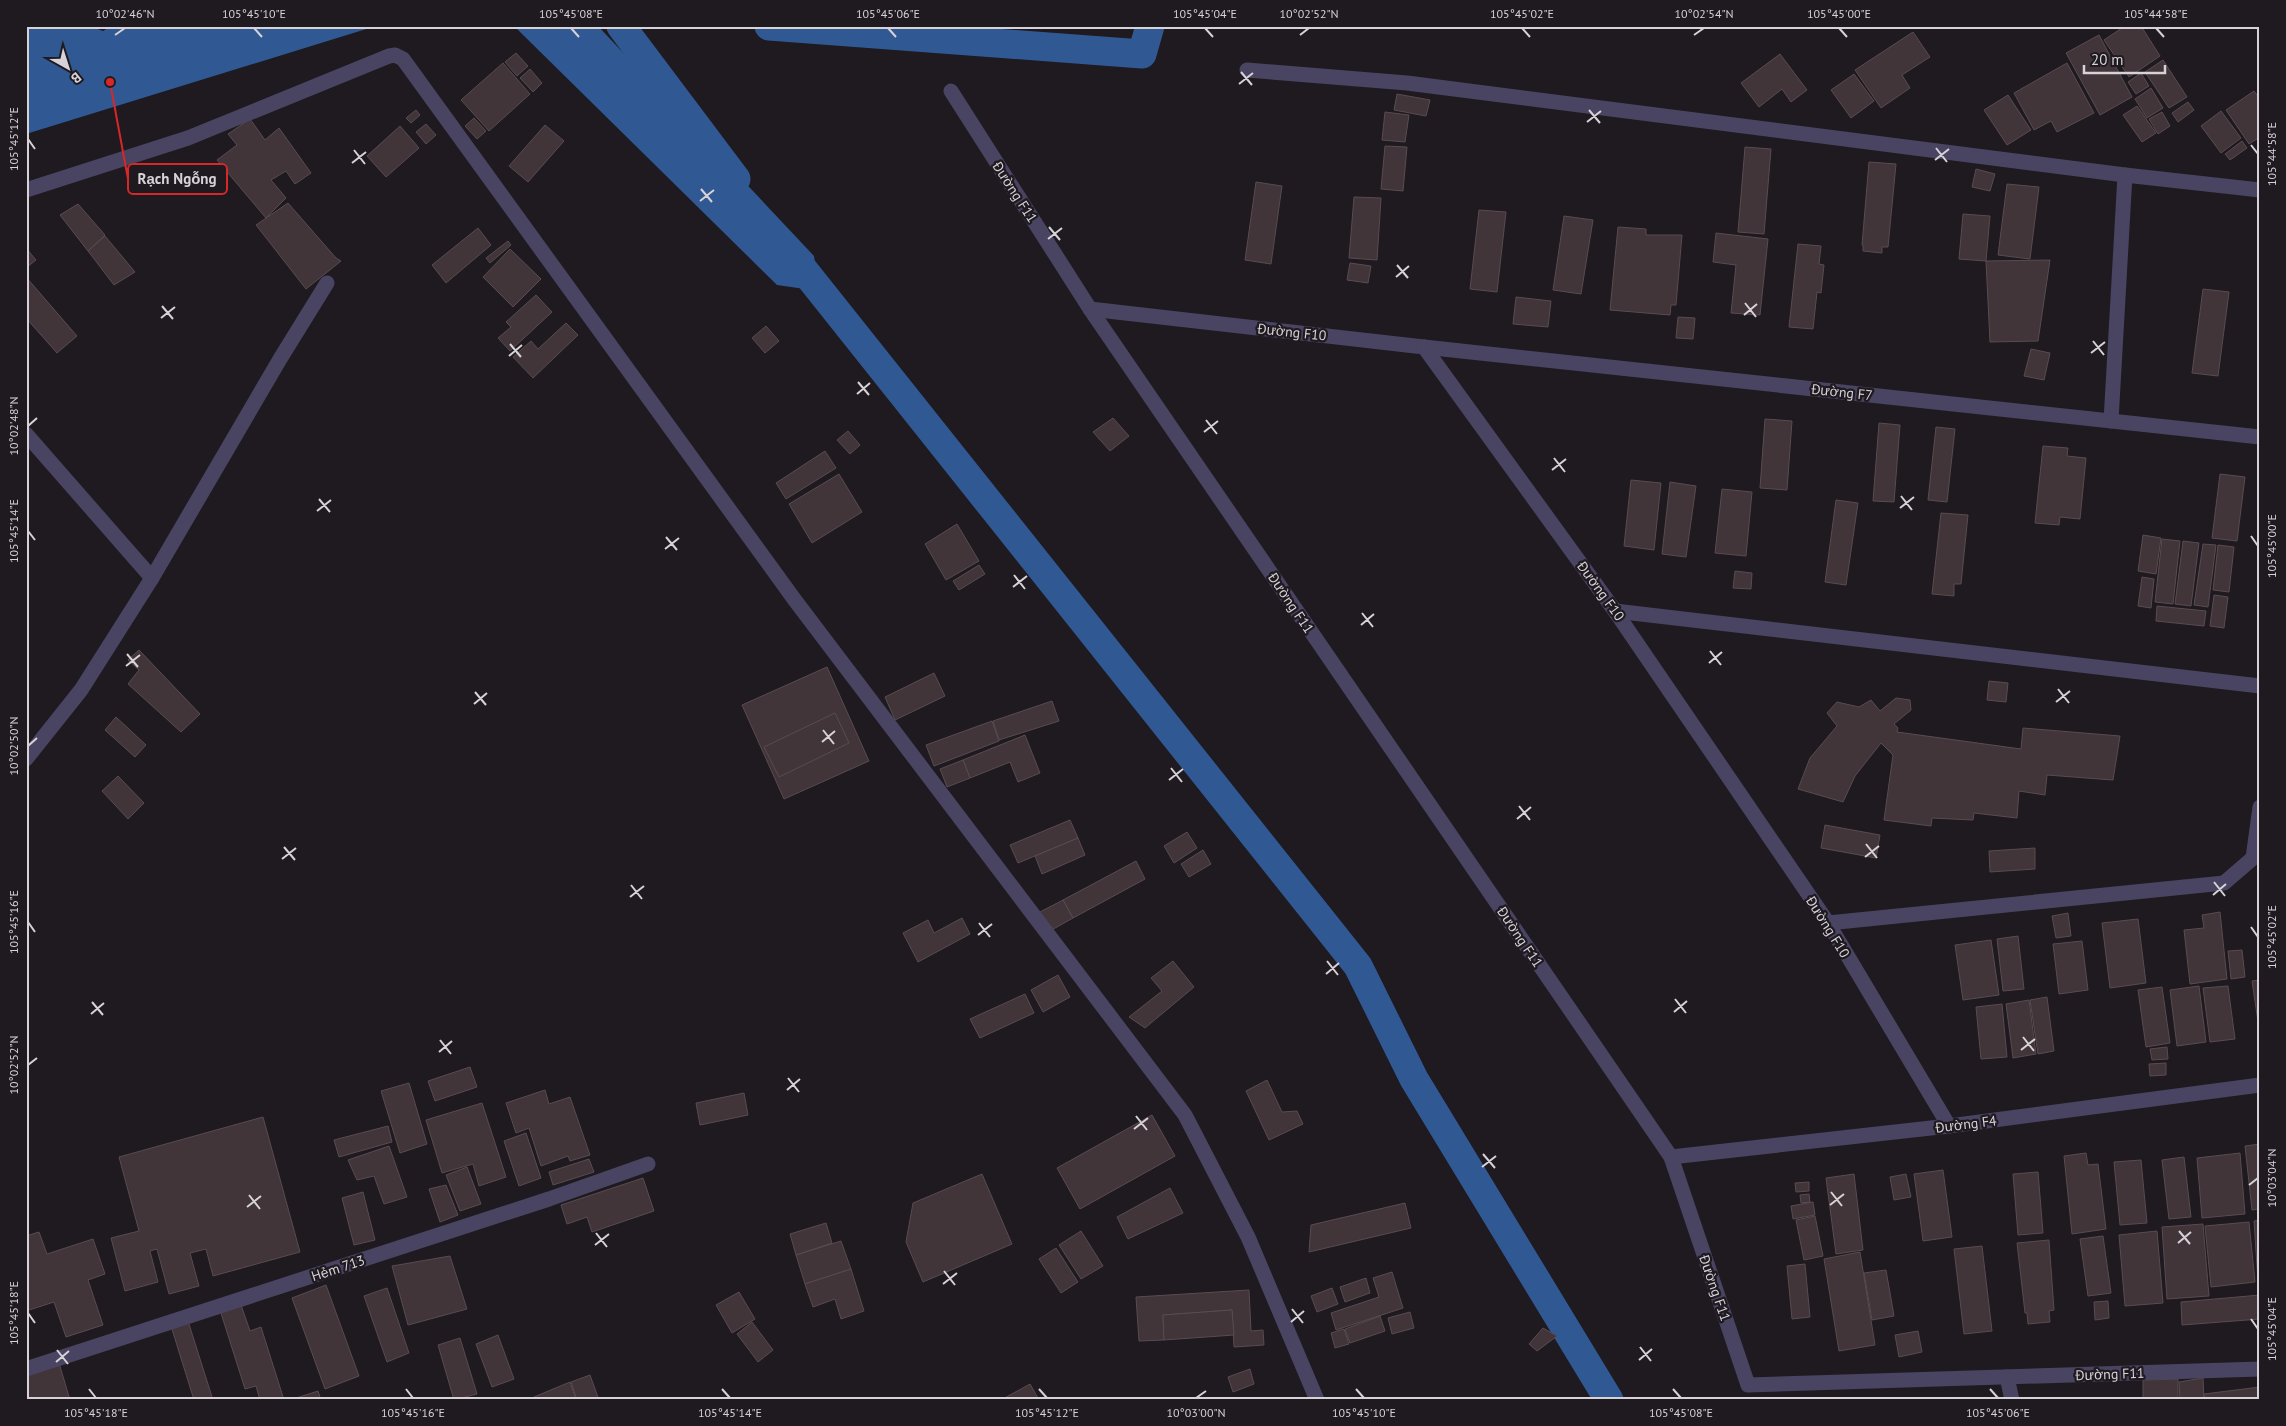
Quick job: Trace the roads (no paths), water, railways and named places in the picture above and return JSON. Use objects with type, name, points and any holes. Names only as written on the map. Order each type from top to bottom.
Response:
[{"type":"street","points":[[26,190],[188,138],[389,56],[394,55],[403,59],[794,599],[1185,1115],[1248,1237],[1316,1400]]},
{"type":"street","points":[[1247,70],[1407,83],[2125,175],[2260,190]]},
{"type":"street","name":"Đường F11","points":[[951,91],[1090,309],[1671,1157],[1748,1385],[2260,1369]]},
{"type":"street","points":[[2111,421],[2125,175]]},
{"type":"street","points":[[26,759],[81,690],[152,578],[280,359],[327,283]]},
{"type":"street","name":"Đường F10","points":[[1090,309],[1424,347],[1615,611],[1828,923],[1949,1126]]},
{"type":"street","name":"Đường F7","points":[[1424,347],[2260,437]]},
{"type":"street","points":[[26,434],[152,578]]},
{"type":"street","points":[[1615,611],[2260,686]]},
{"type":"street","points":[[1828,923],[2224,883],[2252,858],[2260,807]]},
{"type":"street","name":"Đường F4","points":[[1671,1157],[1949,1126],[2260,1085]]},
{"type":"street","name":"Hẻm 713","points":[[26,1369],[549,1199],[648,1164]]},
{"type":"street","points":[[2007,1377],[2012,1400]]},
{"type":"water","points":[[26,26],[90,26],[103,31],[111,26],[376,26],[26,134]]},
{"type":"water","points":[[514,26],[598,26],[814,256],[819,291],[777,285]]},
{"type":"waterway","points":[[621,26],[736,179]]},
{"type":"waterway","points":[[769,26],[1142,54],[1150,26]]},
{"type":"waterway","points":[[795,259],[1358,966],[1414,1079],[1609,1400]]},
{"type":"place","name":"Rạch Ngỗng","points":[[110,82]]}]
